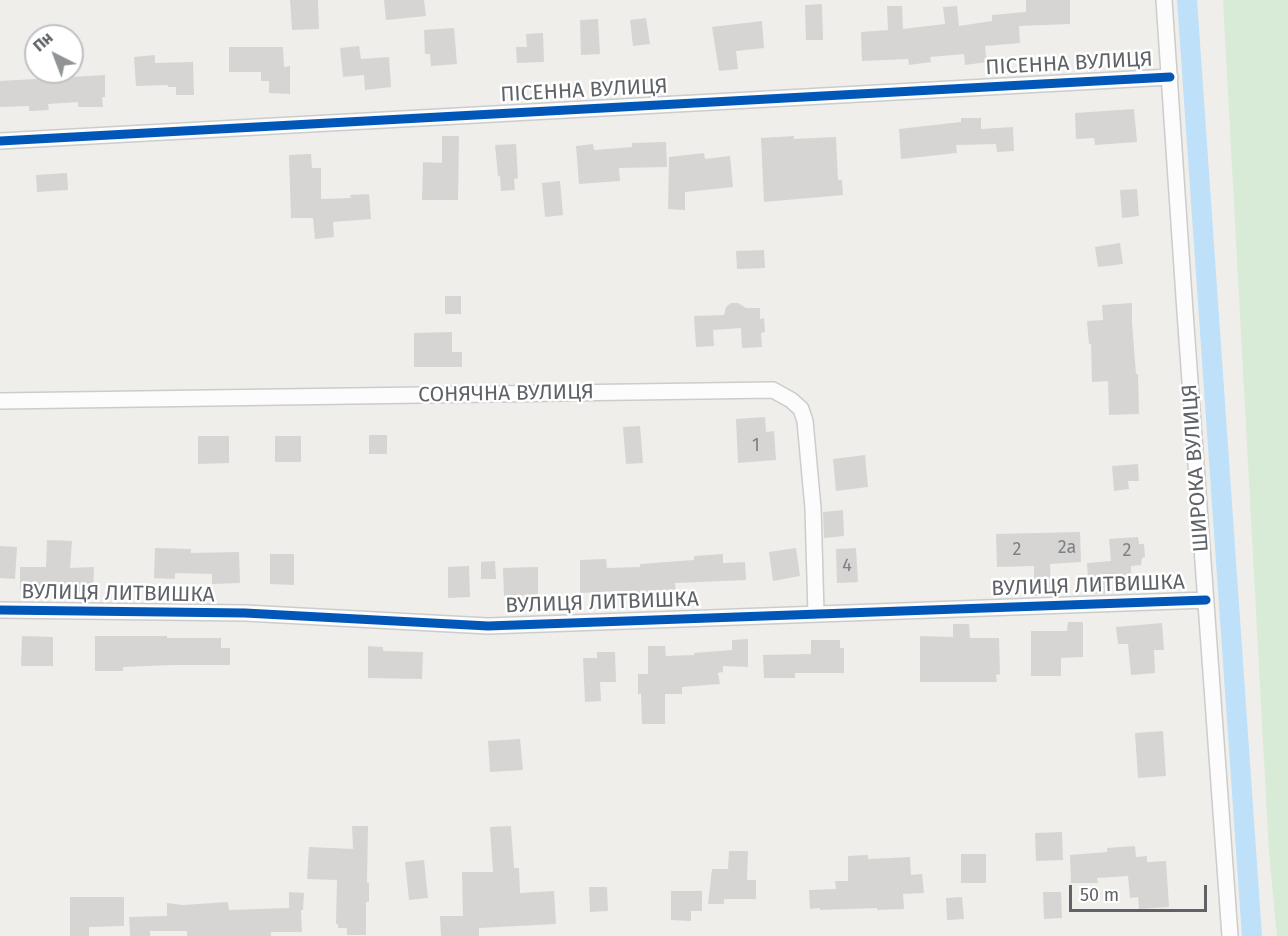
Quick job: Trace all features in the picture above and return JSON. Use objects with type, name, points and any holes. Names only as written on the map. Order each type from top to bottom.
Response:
[{"type":"street","name":"ШИРОКА ВУЛИЦЯ","points":[[1164,0],[1230,936]]},
{"type":"street","name":"ПІСЕННА ВУЛИЦЯ","points":[[0,141],[1170,77]]},
{"type":"street","name":"СОНЯЧНА ВУЛИЦЯ","points":[[0,401],[773,390],[796,404],[801,409],[805,421],[813,508],[816,613]]},
{"type":"street","name":"ВУЛИЦЯ ЛИТВИШКА","points":[[0,610],[245,613],[488,626],[1206,600]]},
{"type":"green space","points":[[1223,0],[1288,0],[1288,936],[1277,936],[1269,853]]},
{"type":"building","points":[[290,0],[318,0],[319,29],[292,30]]},
{"type":"building","points":[[384,0],[424,0],[426,16],[386,20]]},
{"type":"building","points":[[1026,0],[1070,0],[1070,24],[1019,26],[1020,43],[985,46],[987,62],[965,65],[964,54],[930,57],[931,62],[909,65],[908,59],[862,61],[861,32],[888,30],[887,6],[902,6],[903,29],[945,24],[943,7],[957,6],[959,26],[992,21],[992,15],[1026,12]]},
{"type":"building","points":[[822,4],[823,40],[806,40],[805,5]]},
{"type":"building","points":[[646,18],[650,44],[633,46],[630,20]]},
{"type":"building","points":[[598,19],[600,54],[581,55],[580,20]]},
{"type":"building","points":[[762,21],[764,48],[736,51],[738,69],[719,71],[712,27]]},
{"type":"building","points":[[454,28],[457,64],[431,66],[430,54],[425,54],[424,30]]},
{"type":"building","points":[[543,33],[544,62],[517,63],[516,47],[527,47],[526,34]]},
{"type":"building","points":[[359,46],[361,59],[389,57],[391,87],[365,90],[364,75],[343,77],[340,48]]},
{"type":"building","points":[[229,47],[283,47],[284,67],[290,66],[290,94],[269,93],[269,81],[261,81],[261,72],[229,72]]},
{"type":"building","points":[[155,55],[155,63],[193,62],[194,95],[176,95],[176,87],[168,87],[168,85],[136,86],[134,57]]},
{"type":"building","points":[[105,75],[103,107],[78,107],[78,102],[48,104],[49,110],[29,111],[29,106],[0,107],[0,81],[24,80],[24,84],[84,84],[84,76]]},
{"type":"building","points":[[1134,109],[1137,142],[1095,145],[1094,138],[1076,139],[1075,113]]},
{"type":"building","points":[[961,118],[981,118],[981,129],[1013,127],[1014,151],[997,152],[996,144],[956,145],[957,153],[901,159],[899,129],[961,122]]},
{"type":"building","points":[[442,136],[459,136],[458,200],[422,200],[423,162],[442,163]]},
{"type":"building","points":[[794,136],[794,139],[836,137],[838,180],[842,180],[843,195],[764,202],[761,138]]},
{"type":"building","points":[[666,142],[667,167],[619,168],[620,181],[579,184],[576,146],[593,144],[594,150],[632,147],[632,143]]},
{"type":"building","points":[[516,144],[518,178],[514,179],[515,190],[501,191],[495,145]]},
{"type":"building","points":[[704,153],[705,159],[730,156],[733,187],[685,192],[685,210],[668,209],[669,157]]},
{"type":"building","points":[[311,154],[312,168],[321,168],[321,199],[351,198],[350,195],[369,194],[371,219],[333,222],[334,237],[315,239],[313,218],[291,218],[289,155]]},
{"type":"building","points":[[67,173],[68,190],[37,192],[36,175]]},
{"type":"building","points":[[560,181],[563,215],[545,217],[542,183]]},
{"type":"building","points":[[1137,189],[1139,216],[1122,218],[1120,190]]},
{"type":"building","points":[[1120,243],[1123,264],[1098,267],[1095,247]]},
{"type":"building","points":[[764,250],[765,268],[737,269],[736,251]]},
{"type":"building","points":[[445,296],[461,296],[461,314],[445,314]]},
{"type":"building","points":[[731,303],[738,303],[746,308],[760,308],[760,319],[764,318],[765,332],[761,333],[762,347],[742,348],[741,328],[713,330],[714,346],[696,347],[694,316],[724,315],[726,307]]},
{"type":"building","points":[[1132,303],[1139,414],[1109,415],[1108,381],[1092,382],[1091,344],[1089,344],[1087,321],[1103,320],[1102,305]]},
{"type":"building","points":[[452,332],[452,352],[462,352],[462,367],[414,367],[414,333]]},
{"type":"building","points":[[765,417],[766,432],[774,431],[776,460],[738,463],[736,419]]},
{"type":"building","points":[[640,426],[643,463],[626,464],[623,427]]},
{"type":"building","points":[[369,435],[387,435],[387,454],[369,454]]},
{"type":"building","points":[[198,436],[229,436],[229,463],[198,464]]},
{"type":"building","points":[[275,436],[301,436],[301,462],[275,462]]},
{"type":"building","points":[[865,455],[868,487],[836,491],[833,459]]},
{"type":"building","points":[[1138,464],[1139,481],[1128,481],[1129,489],[1114,491],[1112,466]]},
{"type":"building","points":[[843,510],[844,536],[824,538],[823,512]]},
{"type":"building","points":[[1080,532],[1081,562],[1050,564],[1051,596],[1034,596],[1034,566],[997,567],[996,534]]},
{"type":"building","points":[[1138,537],[1139,544],[1144,544],[1145,557],[1142,558],[1141,565],[1131,566],[1131,575],[1105,577],[1105,594],[1089,594],[1087,563],[1111,561],[1109,539]]},
{"type":"building","points":[[47,540],[72,541],[70,568],[94,567],[93,593],[20,590],[20,567],[46,567]]},
{"type":"building","points":[[0,546],[17,547],[15,579],[0,578]]},
{"type":"building","points":[[155,548],[191,549],[191,553],[239,552],[240,583],[212,584],[212,574],[175,573],[175,579],[154,578]]},
{"type":"building","points":[[796,548],[800,576],[773,581],[769,552]]},
{"type":"building","points":[[856,548],[858,582],[837,583],[836,549]]},
{"type":"building","points":[[270,554],[294,554],[294,585],[270,584]]},
{"type":"building","points":[[723,554],[723,563],[745,562],[746,580],[675,583],[676,593],[619,596],[619,591],[580,593],[580,560],[606,559],[607,568],[640,567],[640,564],[694,560],[694,556]]},
{"type":"building","points":[[495,561],[496,579],[481,579],[481,562]]},
{"type":"building","points":[[469,566],[470,597],[448,598],[448,567]]},
{"type":"building","points":[[538,567],[538,595],[504,596],[503,568]]},
{"type":"building","points":[[1068,622],[1083,622],[1083,657],[1061,658],[1061,676],[1031,676],[1031,631],[1067,631]]},
{"type":"building","points":[[1162,623],[1164,650],[1154,650],[1155,673],[1131,675],[1128,644],[1118,644],[1116,627]]},
{"type":"building","points":[[953,624],[969,624],[970,638],[999,638],[1000,674],[996,675],[997,682],[920,682],[920,636],[953,637]]},
{"type":"building","points":[[22,636],[53,637],[53,666],[21,666]]},
{"type":"building","points":[[95,636],[221,638],[221,648],[230,648],[230,665],[123,667],[123,671],[95,671]]},
{"type":"building","points":[[748,639],[748,667],[723,666],[723,672],[718,673],[720,684],[682,687],[682,694],[665,694],[665,724],[642,724],[638,674],[648,674],[648,646],[665,646],[666,656],[694,655],[694,653],[732,650],[732,640]]},
{"type":"building","points":[[811,640],[840,640],[840,648],[844,648],[844,673],[795,673],[795,678],[764,678],[763,655],[811,654]]},
{"type":"building","points":[[368,646],[383,647],[383,651],[423,652],[422,679],[368,678]]},
{"type":"building","points":[[597,652],[615,652],[616,682],[600,682],[601,701],[585,702],[583,658],[597,658]]},
{"type":"building","points":[[1163,731],[1166,776],[1138,778],[1135,733]]},
{"type":"building","points":[[520,739],[523,770],[490,772],[488,741]]},
{"type":"building","points":[[352,826],[368,826],[369,902],[366,902],[366,935],[347,935],[347,928],[338,928],[336,924],[337,880],[307,879],[309,847],[353,849]]},
{"type":"building","points":[[511,826],[514,868],[519,868],[520,893],[554,891],[556,924],[479,928],[479,936],[441,936],[440,916],[463,916],[462,872],[493,872],[490,827]]},
{"type":"building","points":[[1062,832],[1063,860],[1036,861],[1035,833]]},
{"type":"building","points":[[1135,846],[1136,857],[1147,856],[1147,862],[1166,861],[1169,907],[1139,909],[1138,897],[1130,898],[1128,876],[1097,878],[1098,883],[1071,883],[1070,855],[1107,852],[1107,848]]},
{"type":"building","points":[[729,851],[748,851],[747,880],[756,880],[756,899],[724,899],[724,904],[708,904],[712,869],[728,869]]},
{"type":"building","points":[[961,854],[986,854],[986,883],[961,883]]},
{"type":"building","points":[[868,855],[868,859],[910,857],[911,875],[922,874],[924,893],[903,894],[904,909],[810,909],[809,890],[836,889],[835,881],[848,881],[848,856]]},
{"type":"building","points":[[424,860],[428,898],[409,900],[405,862]]},
{"type":"building","points":[[589,887],[607,887],[608,911],[590,912]]},
{"type":"building","points":[[671,891],[702,891],[702,911],[691,911],[691,921],[671,920]]},
{"type":"building","points":[[289,892],[304,893],[303,910],[301,910],[302,932],[271,932],[271,936],[187,936],[187,931],[150,931],[150,936],[130,936],[129,917],[167,916],[167,903],[183,905],[228,902],[229,910],[289,908]]},
{"type":"building","points":[[1043,892],[1061,892],[1062,918],[1044,919]]},
{"type":"building","points":[[70,897],[124,897],[124,926],[89,927],[89,936],[70,936]]},
{"type":"building","points":[[962,897],[964,919],[947,920],[946,898]]},
{"type":"waterway","points":[[1187,0],[1252,936]]},
{"type":"cycle path","points":[[0,141],[1170,77]]},
{"type":"cycle path","points":[[0,610],[245,613],[488,626],[1206,600]]}]
